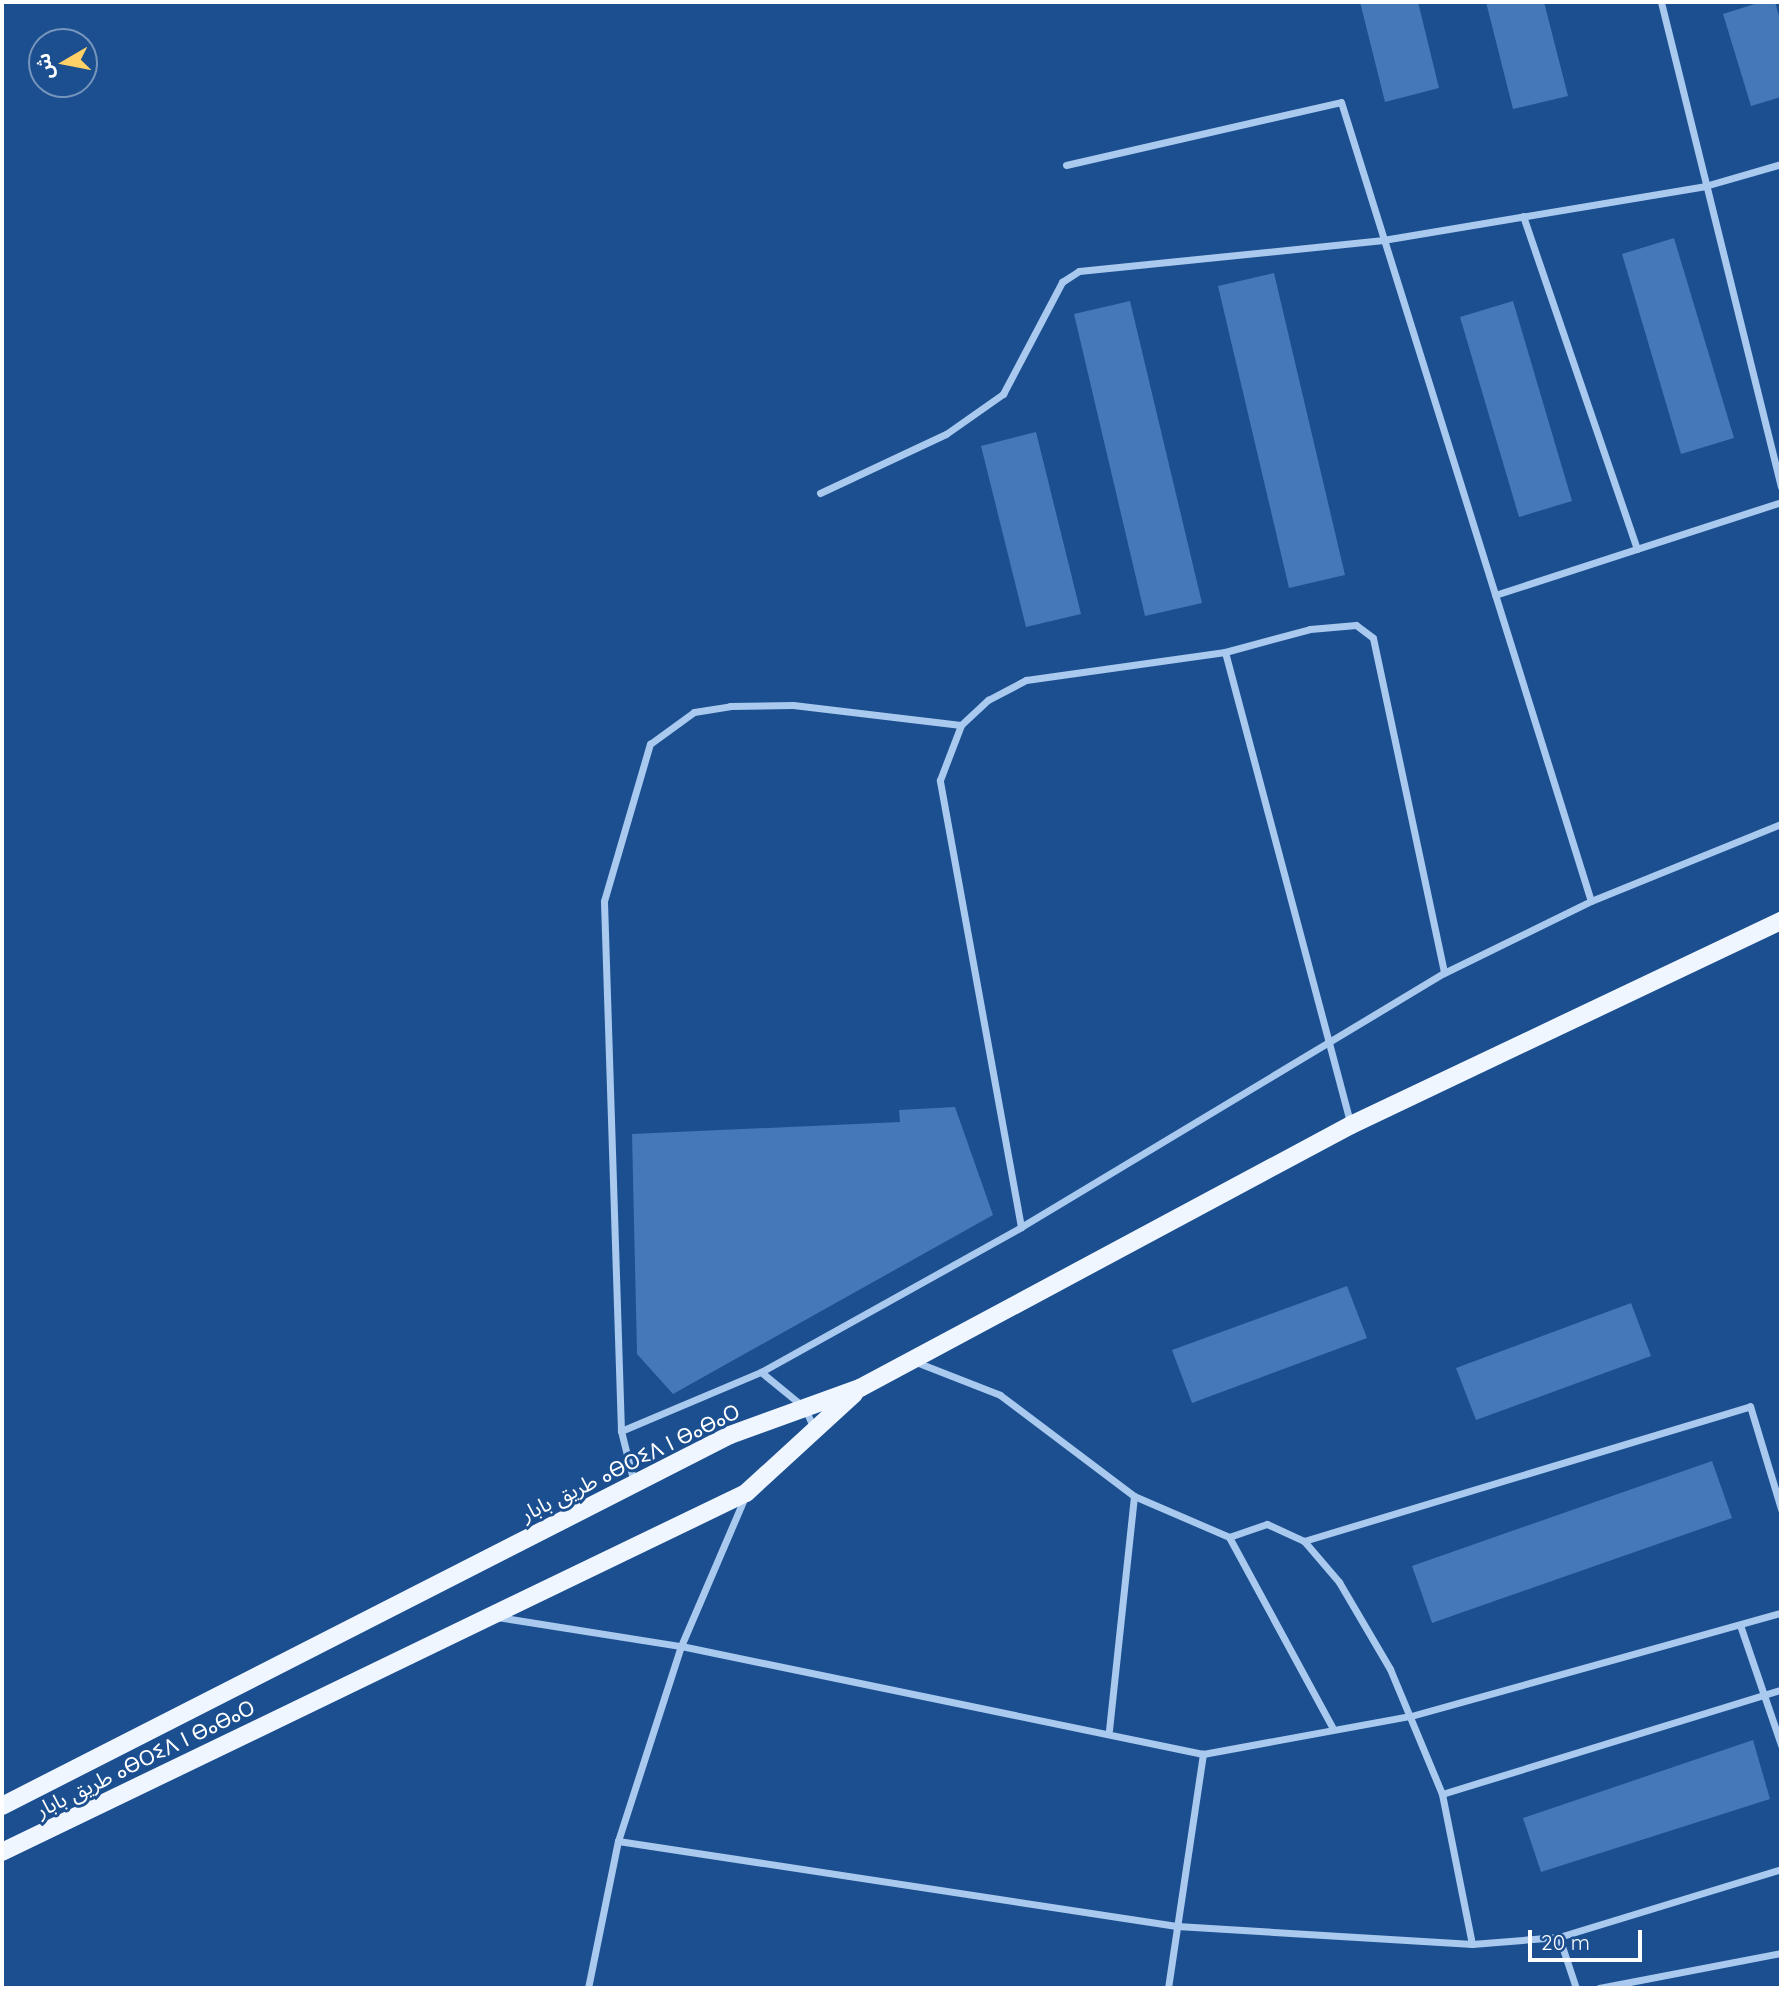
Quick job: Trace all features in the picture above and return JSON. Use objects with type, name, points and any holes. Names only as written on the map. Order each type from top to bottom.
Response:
[{"type":"main road","points":[[860,1388],[909,1359],[1351,1125],[1781,920]]},
{"type":"main road","name":"طريق بابار ⴰⴱⵔⵉⴷ ⵏ ⴱⴰⴱⴰⵔ","points":[[2,1806],[730,1435],[860,1388]]},
{"type":"main road","name":"طريق بابار ⴰⴱⵔⵉⴷ ⵏ ⴱⴰⴱⴰⵔ","points":[[2,1852],[746,1493],[860,1388]]},
{"type":"street","points":[[1661,2],[1781,486]]},
{"type":"street","points":[[1066,165],[1341,102],[1591,901]]},
{"type":"street","points":[[820,493],[946,433],[1003,394],[1062,282],[1079,271],[1383,240],[1705,186],[1781,164]]},
{"type":"street","points":[[1523,216],[1637,549]]},
{"type":"street","points":[[1495,595],[1781,502]]},
{"type":"street","points":[[1021,1227],[945,828],[940,780],[961,725],[988,700],[1026,680],[1225,652],[1310,629],[1356,625],[1373,638],[1444,973]]},
{"type":"street","points":[[1225,652],[1351,1125]]},
{"type":"street","points":[[634,1483],[621,1431],[604,901],[650,744],[694,712],[730,706],[793,705],[961,725]]},
{"type":"street","points":[[621,1431],[761,1372],[1021,1227],[1330,1045],[1444,973],[1591,901],[1781,824]]},
{"type":"street","points":[[909,1359],[1000,1395],[1134,1496],[1229,1536],[1332,1727]]},
{"type":"street","points":[[761,1372],[805,1408],[815,1430]]},
{"type":"street","points":[[1304,1541],[1750,1406],[1781,1509]]},
{"type":"street","points":[[588,1988],[618,1841],[681,1646],[746,1493]]},
{"type":"street","points":[[1109,1730],[1134,1496]]},
{"type":"street","points":[[1229,1536],[1266,1524],[1304,1541],[1339,1582],[1411,1716],[1441,1794],[1472,1944]]},
{"type":"street","points":[[491,1616],[681,1646],[1109,1730],[1203,1754],[1332,1727],[1411,1716],[1781,1613]]},
{"type":"street","points":[[1741,1625],[1767,1694],[1781,1745]]},
{"type":"street","points":[[1441,1794],[1781,1690]]},
{"type":"street","points":[[1168,1988],[1203,1754]]},
{"type":"street","points":[[618,1841],[1177,1926],[1472,1944],[1559,1937],[1781,1869]]},
{"type":"street","points":[[1559,1937],[1576,1988]]},
{"type":"street","points":[[1599,1988],[1781,1953]]},
{"type":"building","points":[[1360,2],[1418,2],[1439,88],[1385,102]]},
{"type":"building","points":[[1486,2],[1544,2],[1568,96],[1513,109]]},
{"type":"building","points":[[1761,2],[1775,2],[1781,23],[1781,97],[1751,106],[1723,14]]},
{"type":"building","points":[[1674,238],[1734,438],[1681,454],[1622,254]]},
{"type":"building","points":[[1274,273],[1345,575],[1289,588],[1218,286]]},
{"type":"building","points":[[1130,301],[1202,603],[1145,616],[1074,314]]},
{"type":"building","points":[[1513,301],[1572,501],[1519,517],[1460,317]]},
{"type":"building","points":[[1036,432],[1081,614],[1026,627],[981,446]]},
{"type":"building","points":[[955,1107],[993,1215],[673,1394],[637,1354],[632,1134],[900,1122],[899,1110]]},
{"type":"building","points":[[1347,1286],[1367,1338],[1192,1403],[1172,1350]]},
{"type":"building","points":[[1631,1303],[1651,1356],[1476,1420],[1456,1368]]},
{"type":"building","points":[[1712,1461],[1732,1518],[1432,1623],[1412,1566]]},
{"type":"building","points":[[1753,1740],[1770,1799],[1541,1872],[1523,1818]]}]
